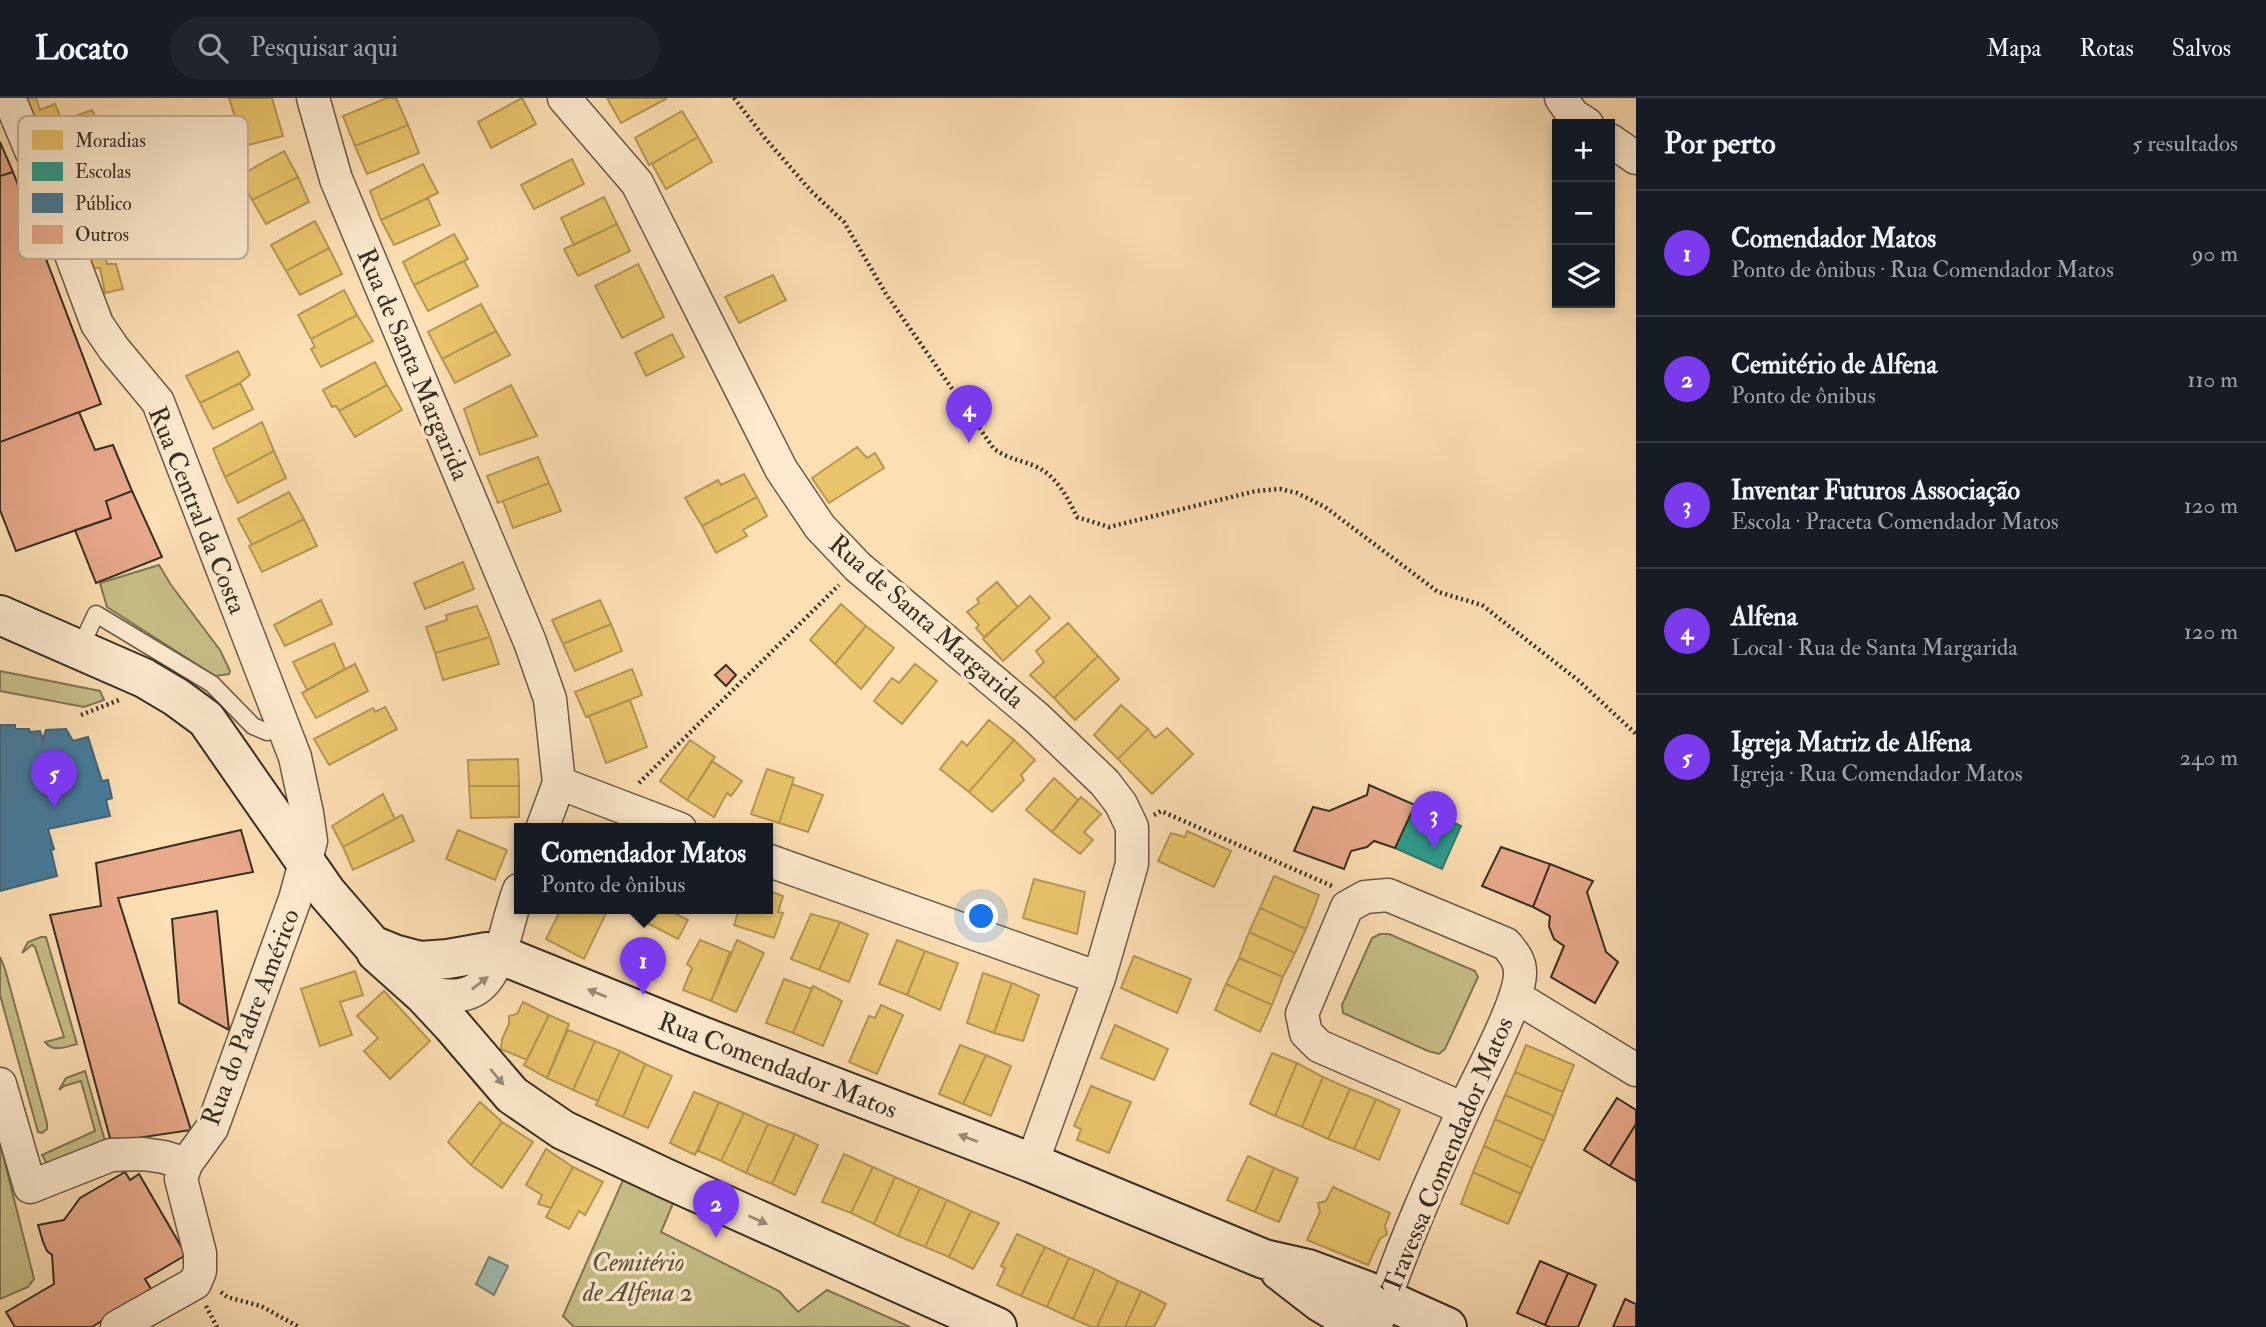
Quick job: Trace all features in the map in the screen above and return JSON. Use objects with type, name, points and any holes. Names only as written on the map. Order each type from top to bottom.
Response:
[{"type":"street","name":"Rua Central da Costa","points":[[9,98],[18,120]]},
{"type":"street","name":"Rua de Santa Margarida","points":[[313,98],[336,179],[530,642],[550,699],[559,783],[544,823]]},
{"type":"street","name":"Rua de Santa Margarida","points":[[564,98],[637,183],[781,469],[820,527],[858,566],[1037,718],[1105,783],[1121,804],[1132,827],[1132,864],[1100,978],[1032,1163]]},
{"type":"street","points":[[1561,98],[1579,119]]},
{"type":"street","points":[[1615,143],[1636,158]]},
{"type":"street","name":"Rua Central da Costa","points":[[73,259],[97,324],[158,402],[295,757],[311,841],[304,862]]},
{"type":"street","points":[[0,615],[144,678],[206,719],[304,862],[378,956],[454,974]]},
{"type":"street","points":[[559,783],[663,823]]},
{"type":"street","name":"Rua do Padre Américo","points":[[186,1164],[212,1128],[295,899],[304,862]]},
{"type":"street","points":[[773,862],[1100,978]]},
{"type":"street","points":[[1464,1109],[1319,1046],[1307,1033],[1302,1014],[1347,907],[1366,897],[1388,895],[1506,944],[1518,958],[1521,973],[1516,997]]},
{"type":"street","points":[[454,974],[514,899]]},
{"type":"street","points":[[454,974],[512,1095],[563,1130],[997,1327]]},
{"type":"street","name":"Rua Comendador Matos","points":[[454,974],[699,1035],[1032,1163],[1264,1259],[1308,1298],[1374,1318],[1447,1327]]},
{"type":"street","name":"Travessa Comendador Matos","points":[[1374,1318],[1464,1109],[1516,997],[1636,1070]]},
{"type":"street","points":[[0,1084],[30,1188],[111,1155],[143,1154],[186,1164],[181,1179],[200,1253],[200,1271],[195,1283],[117,1327]]},
{"type":"lane","points":[[79,650],[96,614],[212,684],[253,726],[267,732],[283,726]]},
{"type":"path","points":[[734,98],[811,191],[844,222],[892,303],[994,449],[1010,460],[1035,466],[1054,478],[1077,517],[1110,527],[1256,491],[1280,489],[1297,493],[1325,508],[1437,592],[1482,606],[1579,681],[1636,734]]},
{"type":"path","points":[[616,806],[858,566]]},
{"type":"path","points":[[1132,827],[1161,811],[1338,888],[1347,907]]},
{"type":"path","points":[[200,1271],[227,1297],[261,1306],[299,1327]]},
{"type":"green space","points":[[159,565],[220,650],[229,674],[215,676],[107,607],[100,583]]},
{"type":"green space","points":[[0,671],[100,691],[104,700],[84,707],[0,691]]},
{"type":"green space","points":[[1389,934],[1475,971],[1478,977],[1445,1049],[1439,1054],[1343,1013],[1342,1005],[1372,938]]},
{"type":"green space","points":[[46,937],[77,1044],[64,1048],[52,1047],[45,1042],[64,1037],[35,947],[32,945],[22,953],[28,942]]},
{"type":"green space","points":[[0,957],[47,1123],[47,1129],[42,1133],[38,1132],[0,995]]},
{"type":"green space","points":[[85,1071],[105,1141],[50,1163],[46,1162],[42,1155],[95,1131],[81,1081],[59,1090],[66,1078]]},
{"type":"green space","points":[[0,1143],[34,1279],[28,1287],[0,1299]]},
{"type":"green space","name":"Cemitério de Alfena 2","points":[[623,1180],[674,1201],[661,1232],[779,1291],[798,1312],[827,1290],[910,1327],[574,1327],[563,1316]]},
{"type":"shaded area","points":[[489,1257],[508,1266],[494,1295],[476,1284]]},
{"type":"building: Moradias","points":[[20,98],[36,98],[40,110],[55,104],[60,116],[30,116]]},
{"type":"building: Moradias","points":[[229,98],[272,98],[283,136],[248,145],[248,116],[235,116]]},
{"type":"building: Moradias","points":[[387,98],[396,98],[408,125],[355,146],[343,116]]},
{"type":"building: Moradias","points":[[522,98],[536,124],[491,148],[478,122]]},
{"type":"building: Moradias","points":[[607,98],[665,98],[666,99],[621,123]]},
{"type":"building: Moradias","points":[[92,110],[95,116],[76,116]]},
{"type":"building: Moradias","points":[[682,111],[698,137],[649,165],[635,138]]},
{"type":"building: Moradias","points":[[408,125],[419,153],[367,174],[355,146]]},
{"type":"building: Moradias","points":[[698,137],[712,162],[666,189],[652,164]]},
{"type":"building: Moradias","points":[[284,151],[298,177],[252,200],[248,193],[248,171]]},
{"type":"building: Moradias","points":[[572,159],[584,184],[534,209],[521,185]]},
{"type":"building: Moradias","points":[[423,164],[438,193],[381,220],[370,191]]},
{"type":"building: Moradias","points":[[298,177],[309,202],[266,224],[252,200]]},
{"type":"building: Moradias","points":[[604,197],[617,224],[574,245],[561,218]]},
{"type":"building: Moradias","points":[[428,198],[440,225],[394,245],[381,220]]},
{"type":"building: Moradias","points":[[315,221],[329,248],[286,271],[271,245]]},
{"type":"building: Moradias","points":[[617,224],[630,251],[578,276],[564,249]]},
{"type":"building: Moradias","points":[[454,234],[468,259],[414,285],[403,262]]},
{"type":"building: Moradias","points":[[329,248],[342,274],[300,295],[286,271]]},
{"type":"building: Moradias","points":[[89,259],[106,259],[107,264],[116,264],[123,289],[105,293],[100,268],[92,268]]},
{"type":"building: Moradias","points":[[464,261],[478,286],[428,311],[414,285]]},
{"type":"building: Moradias","points":[[638,264],[664,317],[622,338],[595,286]]},
{"type":"building: Moradias","points":[[773,275],[786,300],[739,323],[725,297]]},
{"type":"building: Moradias","points":[[344,290],[357,315],[311,339],[298,315]]},
{"type":"building: Moradias","points":[[481,304],[496,331],[442,359],[428,332]]},
{"type":"building: Moradias","points":[[357,315],[373,341],[321,367],[311,349],[315,347],[311,339]]},
{"type":"building: Moradias","points":[[496,331],[510,355],[455,383],[442,359]]},
{"type":"building: Moradias","points":[[672,334],[684,357],[646,376],[635,353]]},
{"type":"building: Moradias","points":[[238,351],[250,375],[200,403],[186,376]]},
{"type":"building: Moradias","points":[[375,362],[387,385],[339,411],[336,406],[332,407],[323,390]]},
{"type":"building: Moradias","points":[[240,383],[253,409],[213,429],[200,403]]},
{"type":"building: Moradias","points":[[387,385],[402,410],[355,437],[339,411]]},
{"type":"building: Moradias","points":[[511,385],[537,436],[480,455],[464,409]]},
{"type":"building: Moradias","points":[[262,422],[274,451],[225,477],[213,449]]},
{"type":"building: Moradias","points":[[857,447],[867,458],[875,453],[884,468],[829,503],[812,478]]},
{"type":"building: Moradias","points":[[274,451],[286,478],[238,503],[225,477]]},
{"type":"building: Moradias","points":[[538,457],[549,483],[498,503],[487,476]]},
{"type":"building: Moradias","points":[[744,474],[757,497],[702,526],[685,498],[718,480],[721,485]]},
{"type":"building: Moradias","points":[[549,483],[561,511],[513,528],[503,501]]},
{"type":"building: Moradias","points":[[289,492],[304,519],[252,545],[238,519]]},
{"type":"building: Moradias","points":[[757,497],[767,516],[743,530],[747,536],[716,553],[702,526]]},
{"type":"building: Moradias","points":[[304,519],[317,546],[262,572],[249,546]]},
{"type":"building: Moradias","points":[[463,562],[474,589],[425,609],[414,583]]},
{"type":"building: Moradias","points":[[997,582],[1018,607],[984,637],[976,628],[979,625],[967,612],[979,603],[977,599]]},
{"type":"building: Moradias","points":[[1030,596],[1050,618],[1003,661],[983,639]]},
{"type":"building: Moradias","points":[[321,600],[332,624],[285,646],[274,625]]},
{"type":"building: Moradias","points":[[600,600],[611,624],[563,644],[552,620]]},
{"type":"building: Moradias","points":[[841,604],[866,626],[835,664],[810,640]]},
{"type":"building: Moradias","points":[[477,606],[490,637],[435,653],[426,627],[447,620],[446,615]]},
{"type":"building: Moradias","points":[[1068,623],[1098,656],[1054,698],[1030,675],[1044,662],[1036,651]]},
{"type":"building: Moradias","points":[[611,624],[622,651],[575,671],[563,644]]},
{"type":"building: Moradias","points":[[866,626],[894,648],[861,689],[835,664]]},
{"type":"building: Moradias","points":[[490,637],[499,664],[443,680],[435,653]]},
{"type":"building: Moradias","points":[[334,643],[345,669],[307,690],[293,662]]},
{"type":"building: Moradias","points":[[1098,656],[1119,679],[1075,720],[1054,698]]},
{"type":"building: Moradias","points":[[355,664],[368,691],[316,718],[302,693]]},
{"type":"building: Moradias","points":[[915,664],[937,681],[902,724],[874,701],[892,678],[899,683]]},
{"type":"building: Moradias","points":[[632,669],[642,695],[586,717],[575,692]]},
{"type":"building: Moradias","points":[[630,700],[647,747],[606,763],[589,716]]},
{"type":"building: Moradias","points":[[1121,705],[1148,729],[1118,759],[1094,735]]},
{"type":"building: Moradias","points":[[385,707],[397,729],[329,765],[314,739],[373,708],[375,712]]},
{"type":"building: Moradias","points":[[989,720],[1014,740],[969,792],[940,769],[962,741],[967,746]]},
{"type":"building: Moradias","points":[[1167,728],[1193,754],[1152,794],[1118,759],[1148,729],[1155,738]]},
{"type":"building: Moradias","points":[[690,740],[715,757],[687,800],[660,781]]},
{"type":"building: Moradias","points":[[1014,740],[1035,760],[1021,775],[1024,780],[992,812],[969,792]]},
{"type":"building: Moradias","points":[[518,759],[519,786],[469,786],[468,760]]},
{"type":"building: Moradias","points":[[712,761],[742,781],[731,796],[727,793],[714,817],[687,800]]},
{"type":"building: Moradias","points":[[767,769],[794,778],[779,823],[751,814]]},
{"type":"building: Moradias","points":[[1054,778],[1078,800],[1052,832],[1026,810]]},
{"type":"building: Moradias","points":[[792,784],[823,795],[808,832],[779,823]]},
{"type":"building: Moradias","points":[[469,786],[519,786],[519,817],[471,818]]},
{"type":"building: Moradias","points":[[383,794],[395,819],[343,847],[332,826]]},
{"type":"building: Moradias","points":[[1081,797],[1101,814],[1084,832],[1093,840],[1080,854],[1052,832]]},
{"type":"building: Moradias","points":[[402,815],[414,841],[353,870],[343,847]]},
{"type":"building: Moradias","points":[[458,830],[507,850],[495,880],[446,859]]},
{"type":"building: Moradias","points":[[1187,831],[1231,851],[1214,887],[1158,861],[1171,833],[1185,837]]},
{"type":"building: Moradias","points":[[1274,876],[1319,895],[1306,929],[1260,908]]},
{"type":"building: Moradias","points":[[1034,879],[1085,892],[1077,934],[1023,918]]},
{"type":"building: Moradias","points":[[773,892],[783,896],[778,912],[783,913],[774,938],[734,925],[737,914],[773,914]]},
{"type":"building: Moradias","points":[[1260,908],[1306,929],[1295,953],[1249,932]]},
{"type":"building: Moradias","points":[[558,914],[606,914],[584,959],[546,939]]},
{"type":"building: Moradias","points":[[631,914],[648,914],[643,921]]},
{"type":"building: Moradias","points":[[648,914],[676,914],[688,920],[678,939],[643,921]]},
{"type":"building: Moradias","points":[[811,914],[840,922],[819,970],[791,959]]},
{"type":"building: Moradias","points":[[840,922],[868,934],[849,982],[819,970]]},
{"type":"building: Moradias","points":[[1249,932],[1295,953],[1283,977],[1239,958]]},
{"type":"building: Moradias","points":[[700,940],[730,952],[711,1001],[683,990],[692,968],[687,964]]},
{"type":"building: Moradias","points":[[737,940],[764,953],[736,1012],[711,1001]]},
{"type":"building: Moradias","points":[[897,940],[925,951],[907,995],[879,984]]},
{"type":"building: Moradias","points":[[925,951],[958,963],[940,1010],[907,995]]},
{"type":"building: Moradias","points":[[1134,956],[1191,979],[1177,1013],[1121,988]]},
{"type":"building: Moradias","points":[[1239,958],[1283,977],[1272,1005],[1226,984]]},
{"type":"building: Moradias","points":[[355,971],[363,995],[340,1002],[352,1035],[320,1046],[301,989]]},
{"type":"building: Moradias","points":[[983,973],[1012,983],[994,1033],[967,1023]]},
{"type":"building: Moradias","points":[[784,979],[812,989],[793,1033],[766,1023]]},
{"type":"building: Moradias","points":[[1012,983],[1039,995],[1023,1041],[994,1033]]},
{"type":"building: Moradias","points":[[1226,984],[1272,1005],[1260,1032],[1215,1010]]},
{"type":"building: Moradias","points":[[813,986],[842,1001],[823,1046],[793,1033]]},
{"type":"building: Moradias","points":[[384,991],[430,1041],[390,1079],[364,1051],[378,1038],[357,1016]]},
{"type":"building: Moradias","points":[[523,1002],[549,1015],[527,1060],[501,1049],[509,1016],[517,1014]]},
{"type":"building: Moradias","points":[[881,1005],[903,1015],[877,1074],[849,1062],[869,1016],[875,1018]]},
{"type":"building: Moradias","points":[[549,1015],[569,1024],[547,1078],[524,1065]]},
{"type":"building: Moradias","points":[[1115,1025],[1168,1049],[1154,1080],[1101,1058]]},
{"type":"building: Moradias","points":[[568,1030],[595,1041],[573,1090],[547,1078]]},
{"type":"building: Moradias","points":[[595,1041],[620,1051],[598,1101],[573,1090]]},
{"type":"building: Moradias","points":[[960,1045],[986,1055],[963,1104],[939,1094]]},
{"type":"building: Moradias","points":[[1526,1045],[1574,1065],[1563,1092],[1515,1072]]},
{"type":"building: Moradias","points":[[620,1051],[645,1064],[623,1117],[596,1105]]},
{"type":"building: Moradias","points":[[1272,1053],[1297,1063],[1275,1116],[1250,1104]]},
{"type":"building: Moradias","points":[[986,1055],[1011,1066],[991,1116],[963,1104]]},
{"type":"building: Moradias","points":[[1297,1063],[1323,1077],[1302,1127],[1275,1116]]},
{"type":"building: Moradias","points":[[645,1064],[672,1076],[648,1128],[623,1117]]},
{"type":"building: Moradias","points":[[1515,1072],[1563,1092],[1554,1116],[1505,1095]]},
{"type":"building: Moradias","points":[[1323,1077],[1350,1089],[1328,1139],[1302,1127]]},
{"type":"building: Moradias","points":[[1091,1086],[1131,1102],[1109,1153],[1077,1140],[1081,1129],[1074,1126]]},
{"type":"building: Moradias","points":[[1350,1089],[1376,1099],[1354,1149],[1328,1139]]},
{"type":"building: Moradias","points":[[694,1092],[719,1102],[695,1155],[670,1143]]},
{"type":"building: Moradias","points":[[1505,1095],[1554,1116],[1544,1141],[1495,1119]]},
{"type":"building: Moradias","points":[[1376,1099],[1400,1110],[1379,1160],[1354,1149]]},
{"type":"building: Moradias","points":[[480,1102],[502,1122],[471,1165],[448,1142]]},
{"type":"building: Moradias","points":[[719,1102],[744,1113],[721,1161],[698,1151]]},
{"type":"building: Moradias","points":[[744,1113],[768,1124],[746,1173],[721,1161]]},
{"type":"building: Moradias","points":[[1495,1119],[1544,1141],[1532,1168],[1484,1146]]},
{"type":"building: Moradias","points":[[502,1122],[533,1142],[502,1188],[471,1165]]},
{"type":"building: Moradias","points":[[768,1124],[795,1134],[772,1184],[746,1173]]},
{"type":"building: Moradias","points":[[795,1134],[818,1145],[795,1195],[772,1184]]},
{"type":"building: Moradias","points":[[1484,1146],[1532,1168],[1521,1194],[1473,1172]]},
{"type":"building: Moradias","points":[[546,1149],[573,1167],[551,1208],[538,1204],[542,1195],[526,1185]]},
{"type":"building: Moradias","points":[[844,1154],[873,1167],[851,1213],[822,1202]]},
{"type":"building: Moradias","points":[[1248,1156],[1274,1168],[1255,1212],[1227,1200]]},
{"type":"building: Moradias","points":[[573,1167],[603,1182],[585,1215],[579,1211],[569,1229],[546,1217]]},
{"type":"building: Moradias","points":[[873,1167],[895,1177],[874,1224],[851,1213]]},
{"type":"building: Moradias","points":[[1274,1168],[1298,1178],[1279,1222],[1255,1212]]},
{"type":"building: Moradias","points":[[1473,1172],[1521,1194],[1508,1224],[1461,1204]]},
{"type":"building: Moradias","points":[[895,1177],[920,1188],[898,1236],[874,1224]]},
{"type":"building: Moradias","points":[[1333,1187],[1390,1213],[1385,1226],[1387,1234],[1380,1239],[1368,1265],[1307,1240],[1320,1212],[1318,1203],[1326,1201]]},
{"type":"building: Moradias","points":[[920,1188],[947,1200],[925,1247],[898,1236]]},
{"type":"building: Moradias","points":[[947,1200],[971,1211],[949,1257],[925,1247]]},
{"type":"building: Moradias","points":[[971,1211],[999,1223],[973,1269],[949,1257]]},
{"type":"building: Moradias","points":[[1017,1234],[1045,1247],[1021,1296],[997,1285],[1005,1268],[1001,1266]]},
{"type":"building: Moradias","points":[[1045,1247],[1069,1258],[1047,1307],[1021,1296]]},
{"type":"building: Moradias","points":[[1069,1258],[1095,1269],[1073,1319],[1047,1307]]},
{"type":"building: Moradias","points":[[1095,1269],[1118,1281],[1097,1327],[1092,1327],[1073,1319]]},
{"type":"building: Moradias","points":[[1118,1281],[1141,1291],[1125,1327],[1097,1327]]},
{"type":"building: Moradias","points":[[1141,1291],[1166,1304],[1154,1327],[1125,1327]]},
{"type":"building: Escolas","points":[[1415,805],[1461,826],[1442,869],[1395,848]]},
{"type":"building: Público","points":[[0,725],[15,725],[15,729],[29,729],[30,732],[40,731],[43,739],[46,730],[66,729],[73,741],[88,737],[102,781],[108,780],[112,798],[106,800],[110,816],[48,829],[54,849],[51,850],[57,876],[0,891]]},
{"type":"building: Outros","points":[[0,142],[13,172],[0,176]]},
{"type":"building: Outros","points":[[13,172],[18,185],[18,259],[46,259],[101,404],[0,442],[0,176]]},
{"type":"building: Outros","points":[[13,172],[18,185],[18,259],[46,259],[101,404],[0,442],[0,176]]},
{"type":"building: Outros","points":[[79,412],[95,450],[113,445],[132,491],[106,501],[111,518],[16,551],[0,510],[0,442]]},
{"type":"building: Outros","points":[[132,491],[162,557],[96,583],[75,530],[111,518],[106,501]]},
{"type":"building: Outros","points":[[726,665],[736,675],[726,686],[715,675]]},
{"type":"building: Outros","points":[[1369,785],[1415,805],[1395,848],[1374,841],[1367,847],[1351,851],[1344,869],[1294,851],[1313,807],[1329,811],[1367,795]]},
{"type":"building: Outros","points":[[241,830],[253,872],[118,898],[191,1130],[111,1142],[50,915],[101,906],[96,863]]},
{"type":"building: Outros","points":[[1501,847],[1550,864],[1533,907],[1482,886]]},
{"type":"building: Outros","points":[[1550,864],[1593,881],[1587,892],[1606,952],[1618,962],[1595,1003],[1551,977],[1564,946],[1554,939],[1549,926],[1550,916],[1533,907]]},
{"type":"building: Outros","points":[[217,911],[229,1030],[179,1003],[172,919]]},
{"type":"building: Outros","points":[[1617,1098],[1636,1110],[1636,1124],[1610,1166],[1584,1150]]},
{"type":"building: Outros","points":[[1636,1124],[1636,1181],[1610,1166]]},
{"type":"building: Outros","points":[[125,1172],[130,1180],[139,1174],[186,1255],[145,1279],[151,1289],[92,1327],[15,1327],[6,1312],[54,1284],[52,1255],[47,1251],[38,1225],[64,1220],[80,1198]]},
{"type":"building: Outros","points":[[1540,1261],[1568,1273],[1545,1325],[1517,1313]]},
{"type":"building: Outros","points":[[1568,1273],[1596,1285],[1578,1327],[1549,1327],[1545,1325]]},
{"type":"building: Outros","points":[[1625,1299],[1636,1304],[1636,1327],[1613,1327]]},
{"type":"place","name":"Alfena","points":[[969,443]]},
{"type":"place","name":"Igreja Matriz de Alfena","points":[[54,808]]},
{"type":"place","name":"Inventar Futuros Associação","points":[[1434,849]]},
{"type":"place","name":"Comendador Matos","points":[[643,995]]},
{"type":"place","name":"Cemitério de Alfena","points":[[716,1238]]}]
